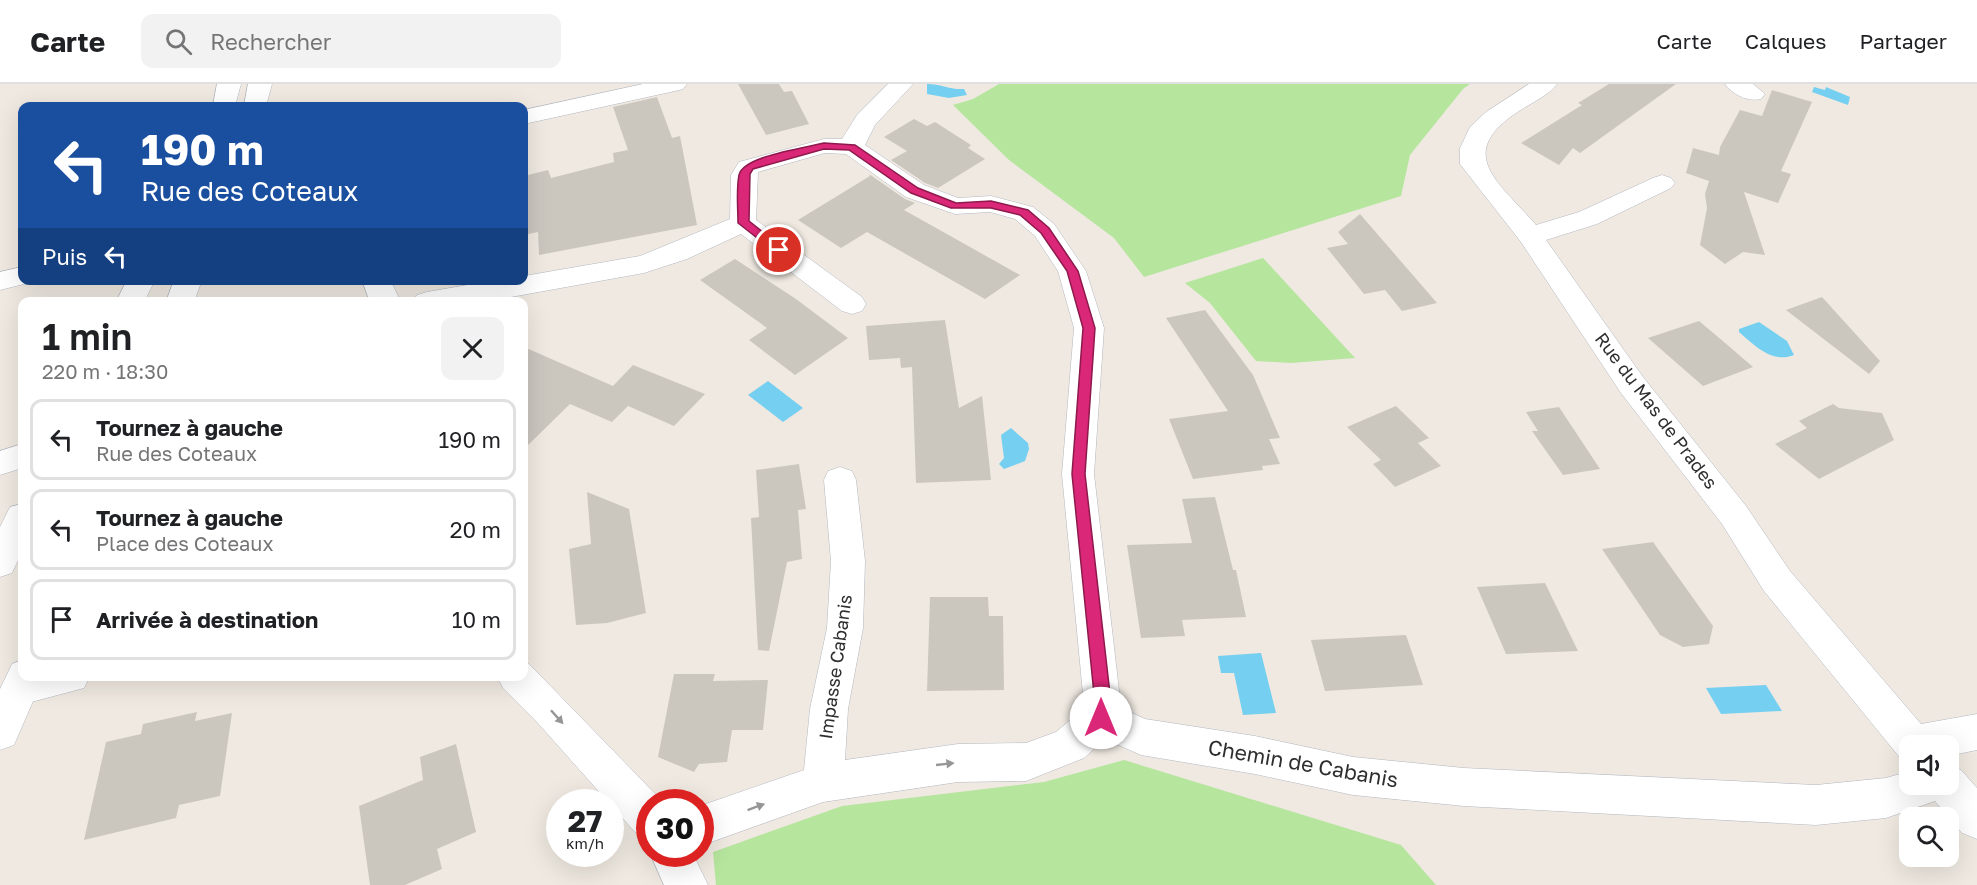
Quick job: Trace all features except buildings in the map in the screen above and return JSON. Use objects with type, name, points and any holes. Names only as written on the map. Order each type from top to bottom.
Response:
[{"type":"street","points":[[225,102],[229,84]]},
{"type":"street","points":[[256,102],[260,84]]},
{"type":"street","points":[[528,116],[675,84]]},
{"type":"street","points":[[852,147],[855,132],[901,84]]},
{"type":"street","name":"Rue du Mas de Prades","points":[[1545,84],[1494,117],[1479,132],[1472,148],[1473,164],[1530,236],[1632,385],[1734,515],[1777,581],[1906,735]]},
{"type":"street","points":[[714,821],[823,783],[897,770],[958,763],[1026,762],[1070,745],[1101,718],[1102,694],[1078,474],[1089,328],[1072,271],[1045,230],[1024,213],[991,204],[955,206],[915,191],[852,147],[824,146],[748,167],[744,174],[743,223]]},
{"type":"street","points":[[1530,236],[1588,218],[1662,183]]},
{"type":"street","points":[[528,284],[644,264],[677,253],[743,223]]},
{"type":"street","points":[[743,223],[852,304]]},
{"type":"street","points":[[0,281],[18,277]]},
{"type":"street","points":[[456,297],[524,285]]},
{"type":"street","points":[[0,463],[18,457]]},
{"type":"street","name":"Impasse Cabanis","points":[[823,783],[829,709],[845,628],[848,561],[840,480]]},
{"type":"street","points":[[0,563],[18,526]]},
{"type":"street","points":[[521,681],[550,709],[636,805]]},
{"type":"street","points":[[0,732],[23,682]]},
{"type":"street","name":"Chemin de Cabanis","points":[[1101,718],[1141,737],[1255,755],[1353,776],[1464,787],[1816,805],[1886,798],[1899,794]]},
{"type":"street","points":[[1959,736],[1977,732]]},
{"type":"street","points":[[1956,795],[1977,819]]},
{"type":"street","points":[[677,867],[687,885]]},
{"type":"green space","points":[[999,84],[1470,84],[1463,89],[1410,155],[1401,196],[1144,277],[1114,238],[1009,160],[953,105],[973,99]]},
{"type":"green space","points":[[1263,258],[1355,358],[1291,363],[1256,361],[1210,303],[1185,283]]},
{"type":"green space","points":[[1124,760],[1401,845],[1436,885],[716,885],[714,852],[842,806],[1044,782]]},
{"type":"water","points":[[927,84],[964,89],[967,95],[949,98],[927,94]]},
{"type":"water","points":[[1814,87],[1825,90],[1826,87],[1850,97],[1848,105],[1812,92]]},
{"type":"water","points":[[1759,322],[1787,341],[1794,355],[1778,357],[1771,355],[1739,332],[1739,329]]},
{"type":"water","points":[[768,381],[803,408],[783,422],[748,395]]},
{"type":"water","points":[[1011,428],[1028,443],[1029,449],[1025,461],[1004,469],[999,464],[1004,458],[1001,435]]},
{"type":"water","points":[[1261,653],[1276,713],[1243,715],[1234,673],[1221,673],[1218,656]]},
{"type":"water","points":[[1766,685],[1782,711],[1721,714],[1706,688]]},
{"type":"route","points":[[779,250],[743,223],[744,174],[748,167],[761,162],[824,146],[837,145],[852,147],[915,191],[955,206],[991,204],[1024,213],[1045,230],[1072,271],[1089,328],[1085,410],[1078,474],[1102,694],[1101,718]]}]
